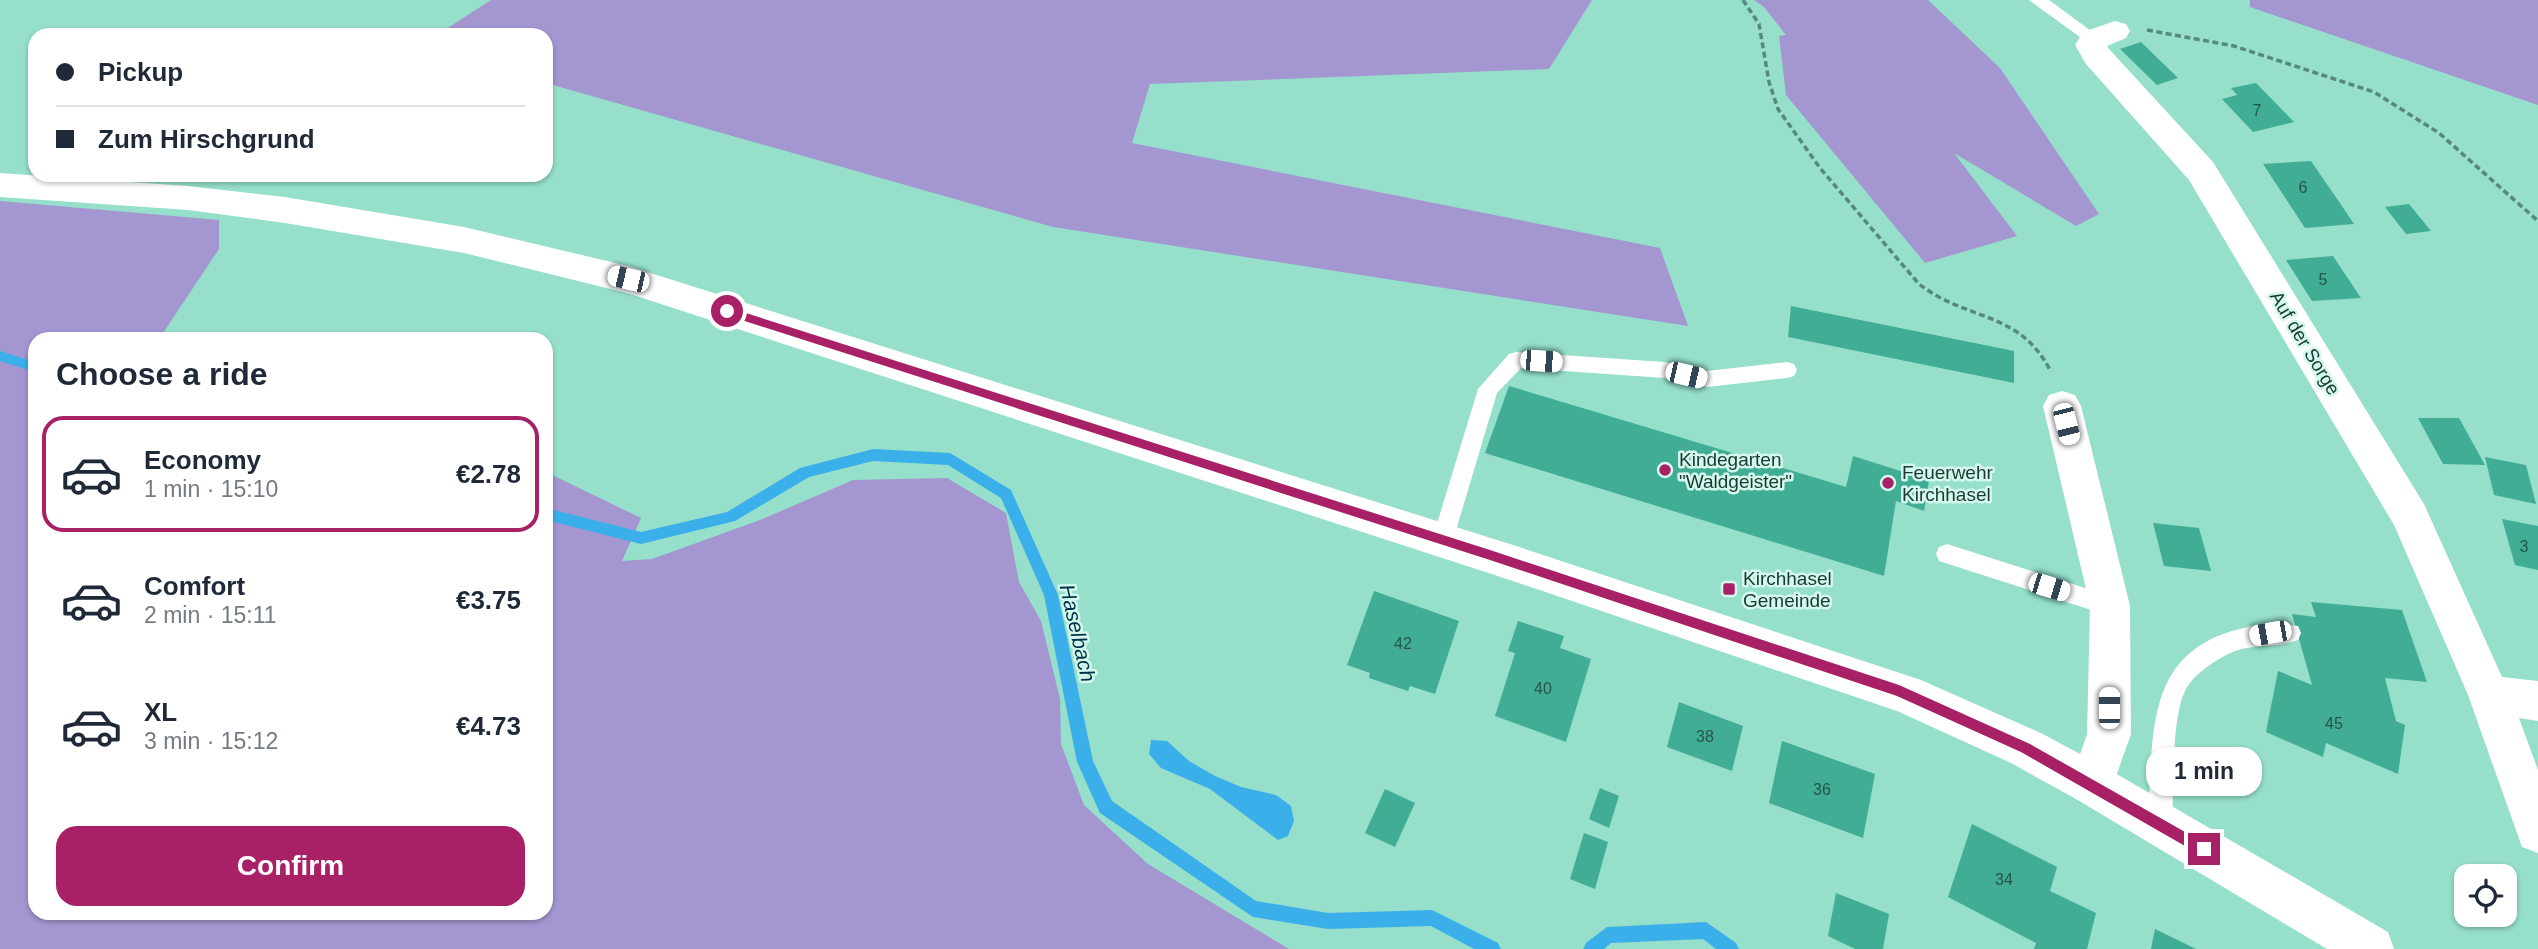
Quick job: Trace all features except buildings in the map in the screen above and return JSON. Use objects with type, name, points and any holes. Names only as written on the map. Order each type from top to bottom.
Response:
[{"type":"street","name":"Auf der Sorge","points":[[2105,35],[2091,45],[2097,56],[2201,171],[2410,516],[2489,695],[2538,831]]},
{"type":"street","points":[[0,185],[188,198],[285,210],[464,240],[603,273],[1443,540],[1899,691],[2026,748],[2092,784],[2371,949]]},
{"type":"street","points":[[2062,406],[2110,606],[2109,734],[2092,784]]},
{"type":"street","points":[[2489,695],[2538,701]]},
{"type":"lane","points":[[2037,0],[2105,35]]},
{"type":"lane","points":[[1443,540],[1488,388],[1516,360],[1665,370],[1707,379],[1787,370]]},
{"type":"lane","points":[[1947,554],[2110,606]]},
{"type":"lane","points":[[2160,824],[2165,750],[2175,686],[2196,662],[2215,649],[2242,638],[2290,634]]},
{"type":"path","points":[[1743,0],[1753,9],[1764,37],[1767,74],[1777,108],[1825,175],[1920,286],[1961,308],[2019,328],[2045,355],[2062,406]]},
{"type":"path","points":[[2105,35],[2174,32],[2275,58],[2375,93],[2420,121],[2493,177],[2538,221]]},
{"type":"shaded area","points":[[491,0],[1592,0],[1549,69],[1150,84],[1132,143],[1660,248],[1688,326],[1053,227],[553,85],[553,28],[448,28]]},
{"type":"shaded area","points":[[1754,0],[1928,0],[2000,68],[2099,214],[2076,226],[1954,153],[2017,236],[1925,263],[1786,95],[1779,36],[1786,35],[1764,7]]},
{"type":"shaded area","points":[[2250,0],[2538,0],[2538,105],[2250,7]]},
{"type":"shaded area","points":[[0,201],[219,220],[219,249],[164,332],[28,332],[28,920],[553,920],[553,475],[641,518],[622,561],[652,559],[760,520],[853,480],[947,478],[1006,513],[1019,582],[1041,621],[1060,699],[1061,744],[1084,805],[1148,864],[1289,949],[0,949]]},
{"type":"water","points":[[1151,740],[1167,741],[1189,761],[1215,776],[1241,787],[1276,795],[1291,806],[1294,821],[1288,836],[1278,840],[1210,789],[1161,768],[1149,754]]},
{"type":"waterway","name":"Haselbach","points":[[0,356],[28,365]]},
{"type":"waterway","name":"Haselbach","points":[[553,516],[641,538],[730,517],[805,472],[873,455],[950,459],[1006,494],[1051,595],[1085,762],[1106,807],[1253,909],[1328,921],[1432,918],[1492,949]]},
{"type":"waterway","name":"Haselbach","points":[[1592,949],[1607,935],[1706,930],[1730,949]]},
{"type":"place","name":"Kindegarten \"Waldgeister\"","points":[[1665,470]]},
{"type":"place","name":"Feuerwehr Kirchhasel","points":[[1888,483]]},
{"type":"place","name":"Kirchhasel Gemeinde","points":[[1729,589]]},
{"type":"route","points":[[727,311],[1734,634],[1899,691],[2026,748],[2204,849]]}]
